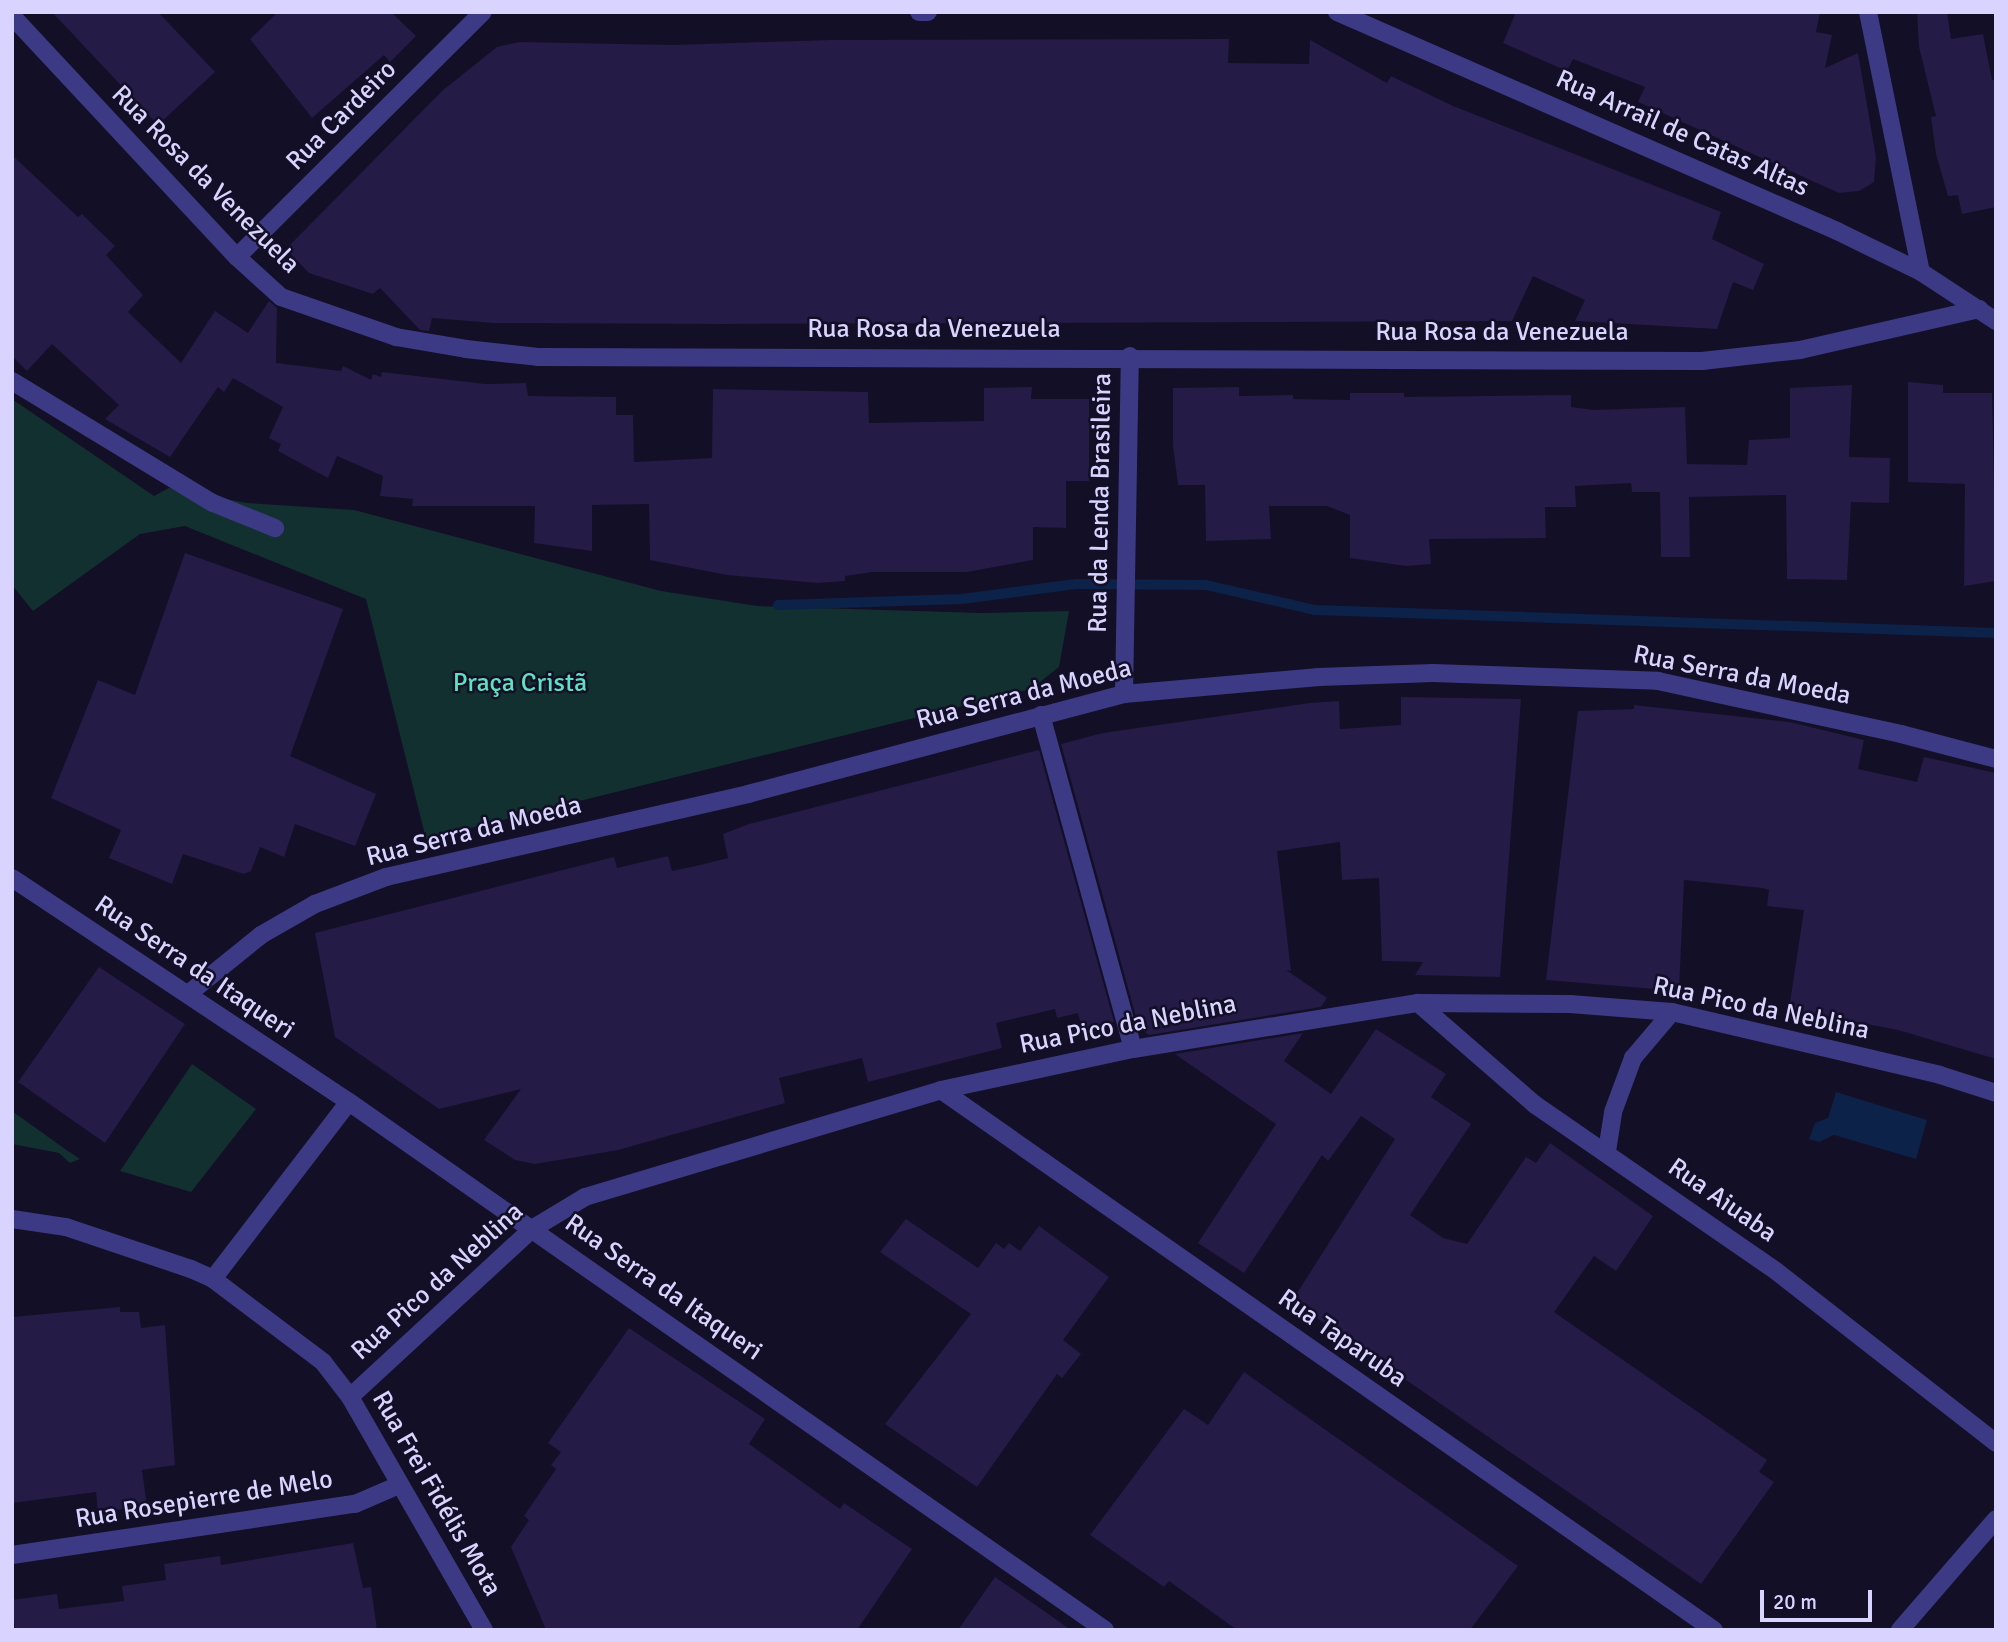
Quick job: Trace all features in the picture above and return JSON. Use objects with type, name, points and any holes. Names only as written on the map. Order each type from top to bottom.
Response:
[{"type":"street","name":"Rua Cardeiro","points":[[237,257],[483,12]]},
{"type":"street","points":[[919,12],[928,12]]},
{"type":"street","name":"Rua Arrail de Catas Altas","points":[[1337,12],[1921,272],[1996,321]]},
{"type":"street","points":[[1868,12],[1921,272]]},
{"type":"street","name":"Rua Rosa da Venezuela","points":[[12,17],[237,257],[281,297],[338,320],[396,337],[478,351],[538,357],[1130,356],[1702,360],[1800,350],[1883,335],[1979,309]]},
{"type":"street","name":"Rua da Lenda Brasileira","points":[[1124,694],[1130,356]]},
{"type":"street","points":[[12,381],[213,503],[275,528]]},
{"type":"street","name":"Rua Serra da Moeda","points":[[188,994],[261,935],[315,904],[386,877],[748,794],[1124,694],[1318,677],[1433,673],[1658,681],[1902,734],[1996,760]]},
{"type":"street","points":[[1041,715],[1133,1049]]},
{"type":"street","name":"Rua Serra da Itaqueri","points":[[12,878],[349,1102],[1105,1630]]},
{"type":"street","name":"Rua Pico da Neblina","points":[[350,1397],[532,1229],[585,1197],[627,1180],[941,1090],[1133,1049],[1418,1003],[1570,1004],[1672,1012],[1940,1075],[1996,1093]]},
{"type":"street","name":"Rua Aiuaba","points":[[1418,1003],[1534,1104],[1606,1151],[1776,1271],[1996,1443]]},
{"type":"street","points":[[1606,1151],[1616,1102],[1633,1058],[1672,1012]]},
{"type":"street","name":"Rua Taparuba","points":[[941,1090],[1713,1630]]},
{"type":"street","points":[[213,1279],[349,1102]]},
{"type":"street","name":"Rua Frei Fidélis Mota","points":[[12,1219],[66,1227],[156,1255],[213,1279],[306,1348],[350,1397],[484,1630]]},
{"type":"street","name":"Rua Rosepierre de Melo","points":[[12,1555],[355,1504],[400,1485]]},
{"type":"street","points":[[1900,1630],[1996,1519]]},
{"type":"green space","name":"Praça Cristã","points":[[12,399],[154,496],[169,488],[247,503],[354,510],[661,591],[757,606],[981,613],[1069,611],[1059,667],[1031,689],[426,839],[366,599],[185,526],[140,534],[33,611],[12,585]]},
{"type":"green space","points":[[192,1064],[256,1109],[191,1192],[120,1171]]},
{"type":"green space","points":[[12,1111],[80,1159],[70,1163],[59,1153],[12,1144]]},
{"type":"water","points":[[1836,1092],[1927,1120],[1916,1159],[1834,1135],[1819,1142],[1809,1139],[1815,1123],[1828,1118]]},
{"type":"building","points":[[52,12],[158,12],[215,72],[158,125]]},
{"type":"building","points":[[278,12],[391,12],[416,36],[390,62],[384,55],[312,118],[250,39]]},
{"type":"building","points":[[1516,12],[1820,12],[1816,32],[1832,35],[1825,68],[1858,53],[1876,157],[1874,182],[1859,191],[1839,193],[1638,102],[1645,87],[1573,59],[1567,71],[1503,43]]},
{"type":"building","points":[[1917,12],[1947,12],[1951,39],[1983,34],[1992,80],[1996,80],[1996,207],[1962,214],[1958,195],[1948,196],[1936,154],[1931,117],[1936,116],[1919,47]]},
{"type":"building","points":[[1229,39],[1228,63],[1309,64],[1310,40],[1387,83],[1391,76],[1453,106],[1721,212],[1712,239],[1764,264],[1753,290],[1733,282],[1717,329],[1575,321],[1585,300],[1533,276],[1512,321],[723,324],[493,323],[432,318],[429,331],[420,330],[380,288],[373,294],[309,273],[286,249],[442,91],[497,47],[519,42],[673,45],[830,40]]},
{"type":"building","points":[[12,155],[78,217],[82,214],[115,246],[106,255],[143,295],[128,312],[181,363],[215,311],[248,333],[269,301],[277,308],[276,363],[341,371],[343,366],[371,380],[373,374],[381,377],[382,372],[485,384],[526,383],[528,396],[616,397],[616,415],[633,415],[634,462],[712,458],[713,389],[868,392],[869,423],[984,421],[984,388],[1032,387],[1031,399],[1089,399],[1089,481],[1066,481],[1066,528],[1033,527],[1033,560],[967,572],[872,572],[845,576],[845,581],[818,583],[727,575],[650,560],[649,504],[592,505],[592,551],[534,543],[535,506],[412,506],[413,499],[380,496],[383,476],[337,456],[328,478],[278,451],[281,444],[269,438],[283,407],[233,378],[224,392],[218,387],[170,457],[105,419],[119,405],[52,344],[27,371],[12,356]]},
{"type":"building","points":[[1908,382],[1943,385],[1943,393],[1992,393],[1996,581],[1964,586],[1965,484],[1908,482]]},
{"type":"building","points":[[1852,385],[1849,457],[1890,458],[1889,503],[1851,502],[1847,580],[1787,579],[1786,495],[1689,497],[1690,557],[1661,557],[1660,492],[1632,492],[1631,483],[1575,486],[1576,507],[1545,507],[1546,538],[1429,539],[1431,564],[1406,566],[1350,558],[1350,515],[1327,506],[1269,506],[1271,539],[1206,541],[1205,485],[1178,485],[1173,445],[1173,388],[1239,387],[1239,396],[1293,395],[1293,399],[1350,400],[1350,393],[1404,393],[1404,397],[1571,395],[1571,407],[1594,410],[1685,407],[1687,464],[1747,465],[1749,440],[1790,438],[1790,388]]},
{"type":"building","points":[[185,553],[343,609],[290,756],[376,794],[355,846],[295,824],[284,857],[260,847],[251,871],[244,874],[183,854],[172,884],[109,858],[121,830],[51,798],[98,680],[135,695]]},
{"type":"building","points":[[1401,697],[1521,699],[1500,977],[1415,975],[1423,962],[1382,961],[1379,878],[1342,880],[1340,842],[1277,851],[1291,971],[1286,970],[1327,998],[1321,1007],[1149,1035],[1139,1028],[1061,744],[1103,733],[1339,701],[1340,729],[1401,725]]},
{"type":"building","points":[[1634,705],[1790,722],[1864,740],[1858,769],[1917,782],[1924,757],[1996,773],[1996,1059],[1898,1030],[1789,1009],[1804,910],[1767,906],[1769,890],[1762,888],[1684,880],[1679,991],[1546,980],[1578,711],[1634,709]]},
{"type":"building","points":[[1039,750],[1114,1022],[1082,1029],[1078,1013],[1057,1018],[1055,1009],[996,1023],[1002,1048],[868,1082],[862,1058],[779,1078],[785,1103],[618,1150],[535,1164],[515,1160],[484,1140],[521,1089],[439,1109],[335,1037],[315,933],[614,857],[617,868],[668,856],[672,871],[728,858],[723,834],[749,824]]},
{"type":"building","points":[[99,967],[185,1024],[105,1143],[18,1082]]},
{"type":"building","points":[[1376,1029],[1446,1074],[1431,1097],[1471,1124],[1410,1215],[1443,1238],[1467,1244],[1526,1157],[1536,1163],[1550,1143],[1653,1216],[1616,1271],[1594,1256],[1554,1312],[1767,1460],[1759,1472],[1774,1482],[1701,1584],[1292,1301],[1395,1139],[1361,1116],[1328,1161],[1322,1155],[1244,1273],[1198,1243],[1276,1124],[1175,1054],[1303,1033],[1284,1061],[1331,1094]]},
{"type":"building","points":[[906,1219],[978,1268],[996,1243],[1004,1249],[1009,1243],[1020,1251],[1039,1226],[1109,1277],[1063,1340],[1081,1354],[1062,1378],[1057,1374],[977,1487],[885,1424],[971,1314],[880,1252]]},
{"type":"building","points":[[120,1307],[120,1312],[139,1312],[141,1328],[165,1325],[175,1465],[142,1470],[147,1506],[98,1512],[96,1492],[12,1503],[12,1317]]},
{"type":"building","points":[[629,1328],[765,1419],[749,1444],[840,1509],[844,1503],[912,1549],[857,1630],[546,1630],[511,1547],[529,1520],[524,1516],[556,1469],[551,1465],[561,1452],[548,1443]]},
{"type":"building","points":[[1244,1372],[1518,1566],[1470,1630],[1237,1630],[1169,1581],[1164,1587],[1090,1535],[1184,1409],[1208,1425]]},
{"type":"building","points":[[353,1543],[363,1588],[371,1587],[377,1630],[15,1630],[12,1600],[57,1594],[59,1609],[124,1601],[122,1586],[166,1580],[164,1564],[220,1556],[221,1565]]},
{"type":"building","points":[[995,1577],[1017,1592],[1071,1630],[958,1630]]},
{"type":"waterway","points":[[778,605],[962,599],[1076,584],[1206,585],[1315,610],[1996,633]]}]
